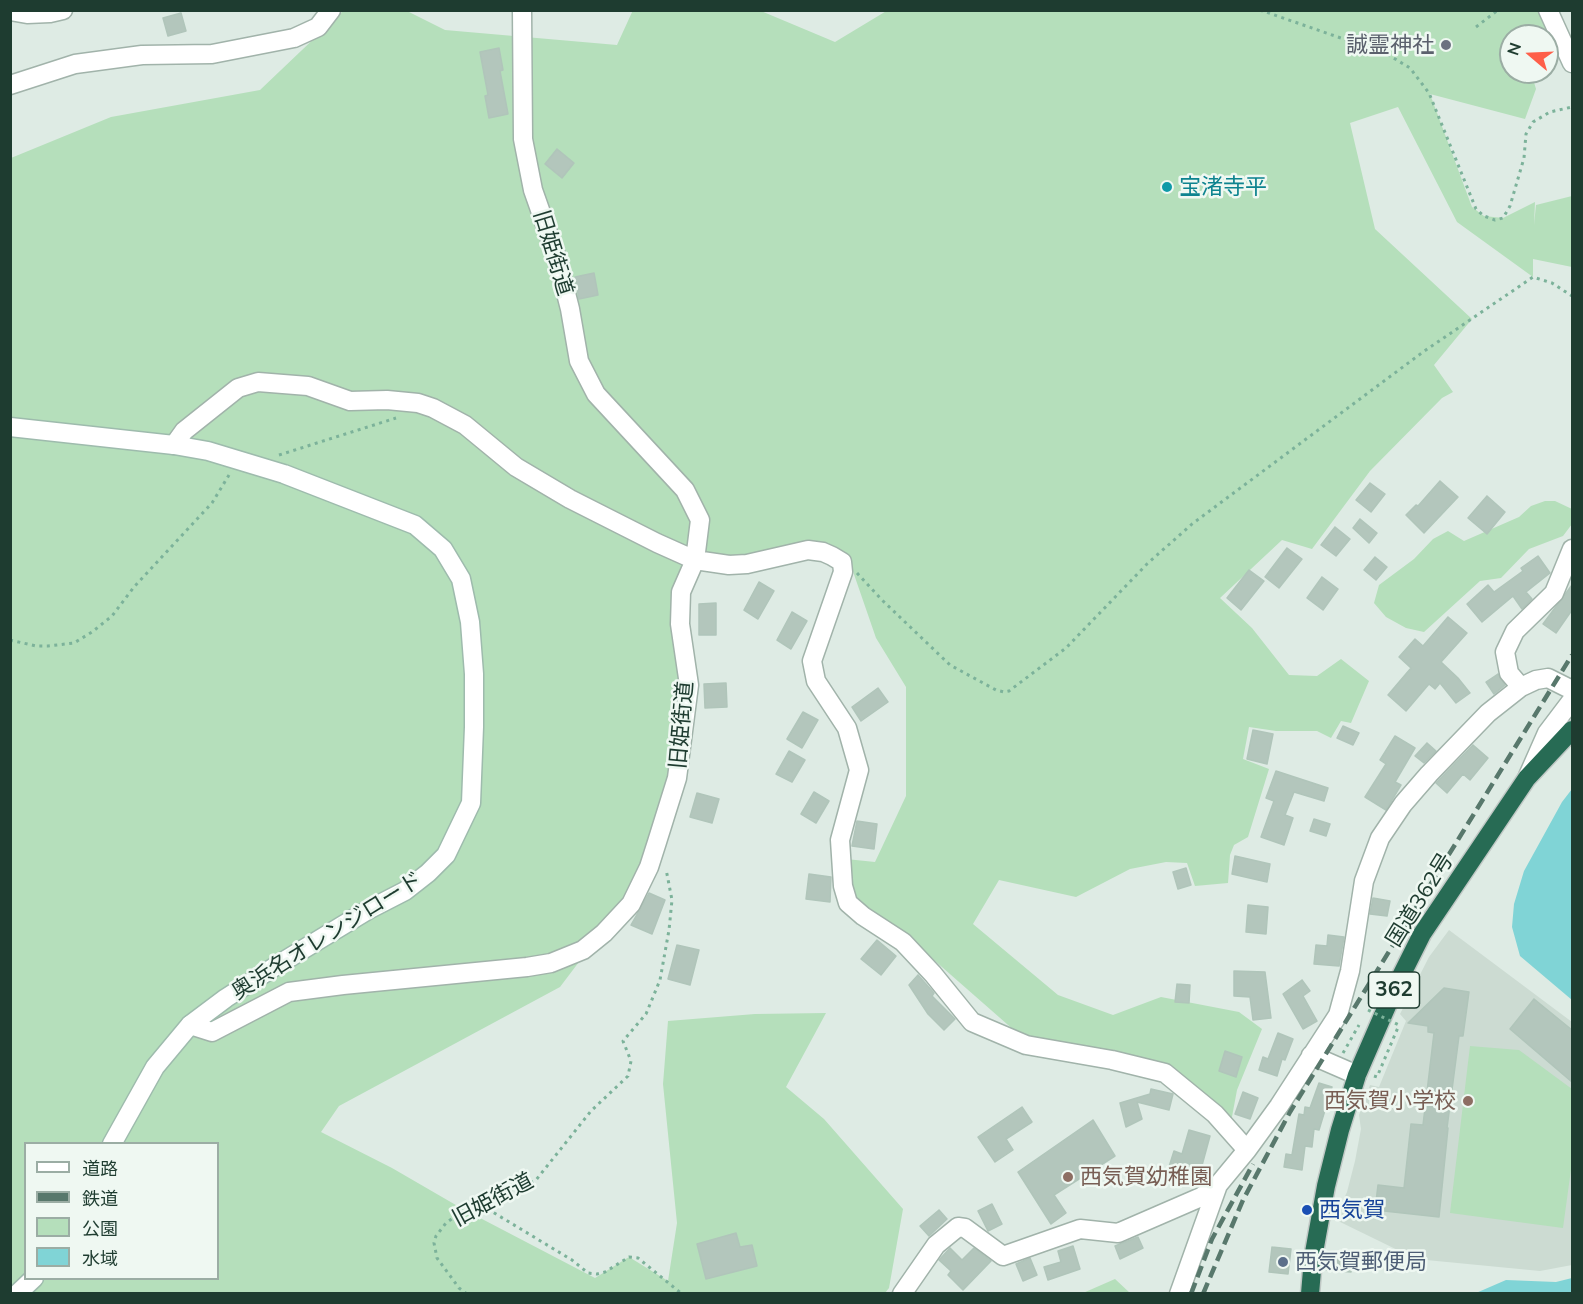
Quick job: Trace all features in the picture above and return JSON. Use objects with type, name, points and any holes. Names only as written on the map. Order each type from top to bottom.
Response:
[{"type":"highway","name":"国道362号","points":[[1310,1293],[1313,1258],[1326,1186],[1340,1130],[1363,1077],[1394,990],[1422,934],[1527,778],[1572,730]]},
{"type":"street","points":[[10,11],[27,14],[63,10]]},
{"type":"street","points":[[10,85],[75,64],[142,55],[212,54],[294,38],[318,27],[331,10]]},
{"type":"street","name":"旧姫街道","points":[[522,10],[523,139],[533,190],[557,258],[568,299],[579,361],[596,394],[685,490],[700,520],[696,560],[681,592],[680,624],[688,685],[677,778],[657,842]]},
{"type":"street","points":[[1548,10],[1572,63]]},
{"type":"street","points":[[174,445],[184,430],[238,388],[258,382],[308,386],[350,401],[387,400],[418,403],[433,408],[465,425],[511,460],[516,467],[570,499],[696,560],[729,565],[747,564],[808,550],[823,552],[842,562],[843,572],[812,661],[816,681],[847,728],[859,770],[840,840],[843,886],[848,903],[863,916],[903,942],[933,974],[972,1022],[1026,1045],[1112,1060],[1165,1073],[1215,1114],[1247,1150]]},
{"type":"street","name":"奥浜名オレンジロード","points":[[10,427],[174,445],[208,451],[284,474],[415,525],[443,549],[461,579],[470,622],[474,674],[471,803],[446,855],[405,891],[279,964],[226,998],[190,1025],[155,1067],[113,1142]]},
{"type":"street","points":[[1521,687],[1509,673],[1505,652],[1515,631],[1554,593],[1572,549]]},
{"type":"street","points":[[902,1293],[936,1245],[958,1227],[965,1228],[1003,1256],[1080,1229],[1118,1233],[1201,1197],[1218,1185],[1279,1106],[1338,1015],[1350,971],[1364,881],[1380,838],[1403,804],[1488,713],[1521,687],[1536,680],[1548,678],[1572,690]]},
{"type":"street","points":[[1527,778],[1547,733],[1572,700]]},
{"type":"street","points":[[190,1025],[212,1032],[289,992],[498,971],[551,963],[583,950],[604,933],[631,904],[649,867],[657,842]]},
{"type":"street","points":[[1311,1054],[1363,1077]]},
{"type":"street","points":[[1179,1293],[1218,1185]]},
{"type":"street","points":[[17,1293],[32,1280]]},
{"type":"path","points":[[1260,10],[1387,54],[1410,69],[1429,93],[1476,209],[1484,216],[1495,220],[1503,218],[1510,206],[1524,158],[1527,134],[1533,122],[1550,112],[1572,107]]},
{"type":"path","points":[[1476,27],[1498,10]]},
{"type":"path","points":[[842,562],[861,576],[882,600],[950,665],[996,690],[1009,691],[1066,648],[1147,564],[1192,524],[1423,352],[1533,278],[1552,283],[1572,296]]},
{"type":"path","points":[[273,456],[398,417],[418,403]]},
{"type":"path","points":[[10,640],[36,646],[74,643],[112,616],[134,587],[212,503],[238,461]]},
{"type":"path","name":"旧姫街道","points":[[467,1293],[459,1288],[437,1258],[434,1243],[436,1236],[455,1216],[536,1180],[591,1110],[628,1076],[631,1061],[623,1041],[646,1014],[660,980],[669,930],[672,900],[666,865],[657,842]]},
{"type":"path","points":[[1363,1077],[1370,1074],[1377,1077],[1399,1025],[1368,1010]]},
{"type":"path","points":[[1392,1022],[1396,1013]]},
{"type":"path","points":[[1341,1058],[1362,1020]]},
{"type":"path","points":[[481,1205],[572,1260],[588,1273],[605,1272],[629,1257],[638,1258],[682,1293]]},
{"type":"shaded area","name":"西気賀小学校","points":[[1449,930],[1572,1022],[1572,1265],[1540,1271],[1416,1259],[1334,1219],[1347,1192],[1361,1129],[1359,1115],[1370,1085],[1379,1087],[1406,1021],[1400,1014],[1429,957]]},
{"type":"green space","points":[[633,10],[761,11],[835,42],[888,10],[1542,11],[1547,24],[1499,24],[1499,84],[1535,84],[1536,89],[1525,119],[1430,94],[1472,207],[1484,216],[1503,218],[1535,202],[1534,225],[1536,205],[1572,196],[1572,267],[1533,259],[1533,277],[1457,222],[1398,107],[1350,123],[1375,229],[1472,319],[1434,365],[1453,392],[1442,398],[1370,471],[1312,549],[1282,540],[1220,598],[1252,628],[1289,675],[1317,676],[1341,659],[1369,681],[1351,723],[1341,721],[1331,738],[1317,731],[1276,731],[1249,727],[1243,759],[1269,769],[1248,837],[1234,845],[1230,855],[1228,883],[1195,886],[1187,863],[1166,862],[1130,869],[1076,897],[999,880],[973,924],[1058,995],[1113,1015],[1161,997],[1239,1012],[1262,1029],[1237,1090],[1231,1122],[1166,1071],[1032,1046],[910,939],[848,903],[846,859],[875,862],[906,796],[906,687],[876,638],[848,557],[696,560],[686,581],[680,757],[645,861],[610,921],[560,987],[339,1106],[321,1132],[595,1278],[629,1257],[668,1281],[677,1223],[663,1084],[668,1021],[755,1014],[826,1013],[786,1087],[824,1119],[903,1209],[889,1288],[885,1293],[11,1294],[11,158],[111,117],[260,90],[343,11],[407,11],[445,30],[617,45]]},
{"type":"green space","points":[[1545,501],[1555,501],[1572,509],[1572,524],[1563,536],[1529,549],[1501,578],[1480,581],[1424,632],[1406,628],[1386,617],[1374,603],[1379,585],[1414,559],[1433,539],[1448,531],[1464,541],[1519,517],[1531,506]]},
{"type":"green space","points":[[1470,1046],[1519,1050],[1572,1089],[1572,1162],[1563,1228],[1450,1213]]},
{"type":"green space","points":[[1115,1279],[1130,1293],[1083,1293]]},
{"type":"water","points":[[1572,789],[1572,1000],[1520,956],[1512,927],[1514,904],[1524,871],[1562,802]]},
{"type":"water","points":[[1572,1278],[1572,1293],[1476,1293],[1506,1280],[1556,1282]]},
{"type":"building","points":[[181,13],[186,31],[168,36],[163,18]]},
{"type":"building","points":[[499,48],[503,70],[500,71],[508,114],[489,118],[485,96],[488,95],[480,52]]},
{"type":"building","points":[[557,149],[574,163],[562,178],[545,164]]},
{"type":"building","points":[[594,273],[598,295],[579,299],[575,277]]},
{"type":"building","points":[[1440,481],[1458,497],[1424,533],[1406,515],[1416,505],[1418,506]]},
{"type":"building","points":[[1370,483],[1385,494],[1371,512],[1356,500]]},
{"type":"building","points":[[1487,496],[1505,512],[1487,534],[1468,518]]},
{"type":"building","points":[[1360,519],[1377,533],[1369,543],[1353,528]]},
{"type":"building","points":[[1335,527],[1350,539],[1336,556],[1321,545]]},
{"type":"building","points":[[1287,548],[1302,559],[1279,588],[1265,577]]},
{"type":"building","points":[[1538,556],[1550,573],[1526,592],[1532,599],[1522,609],[1513,596],[1482,622],[1467,604],[1488,585],[1494,592],[1523,571],[1521,568]]},
{"type":"building","points":[[1375,557],[1387,567],[1376,580],[1364,570]]},
{"type":"building","points":[[1249,570],[1264,581],[1241,610],[1227,598]]},
{"type":"building","points":[[1322,577],[1338,589],[1323,610],[1307,598]]},
{"type":"building","points":[[759,582],[774,591],[758,619],[744,610]]},
{"type":"building","points":[[1572,585],[1572,610],[1556,633],[1543,624]]},
{"type":"building","points":[[716,603],[716,635],[699,635],[699,604]]},
{"type":"building","points":[[792,612],[807,621],[791,649],[777,640]]},
{"type":"building","points":[[1448,617],[1467,633],[1441,662],[1470,693],[1456,703],[1440,683],[1435,689],[1429,684],[1406,711],[1388,695],[1411,668],[1399,657],[1415,639],[1423,646]]},
{"type":"building","points":[[1498,674],[1505,685],[1494,694],[1486,682]]},
{"type":"building","points":[[726,683],[727,707],[705,708],[704,684]]},
{"type":"building","points":[[878,688],[888,702],[861,721],[852,707]]},
{"type":"building","points":[[803,712],[818,720],[802,748],[787,739]]},
{"type":"building","points":[[1343,726],[1359,733],[1353,745],[1337,738]]},
{"type":"building","points":[[1253,730],[1273,734],[1267,764],[1247,759]]},
{"type":"building","points":[[1395,736],[1415,748],[1395,782],[1401,785],[1386,810],[1365,797],[1386,764],[1380,760]]},
{"type":"building","points":[[1427,743],[1436,751],[1424,763],[1415,756]]},
{"type":"building","points":[[1473,745],[1488,758],[1470,780],[1463,774],[1447,793],[1436,783]]},
{"type":"building","points":[[789,751],[805,760],[792,782],[776,774]]},
{"type":"building","points":[[1276,771],[1328,788],[1324,801],[1294,792],[1285,815],[1293,818],[1284,845],[1261,837],[1274,801],[1266,798]]},
{"type":"building","points":[[814,792],[829,801],[816,823],[801,814]]},
{"type":"building","points":[[697,793],[719,799],[712,823],[690,817]]},
{"type":"building","points":[[1314,819],[1330,824],[1326,836],[1310,831]]},
{"type":"building","points":[[857,821],[877,824],[874,849],[852,846]]},
{"type":"building","points":[[1235,856],[1270,864],[1267,882],[1232,874]]},
{"type":"building","points":[[1186,868],[1191,885],[1178,889],[1173,872]]},
{"type":"building","points":[[809,874],[831,877],[830,902],[806,899]]},
{"type":"building","points":[[649,893],[665,900],[652,934],[631,925]]},
{"type":"building","points":[[1373,898],[1390,901],[1387,916],[1370,914]]},
{"type":"building","points":[[1248,905],[1268,907],[1266,934],[1246,932]]},
{"type":"building","points":[[1328,935],[1344,937],[1339,966],[1314,964],[1316,945],[1327,946]]},
{"type":"building","points":[[877,940],[896,956],[881,975],[861,959]]},
{"type":"building","points":[[677,945],[699,950],[690,985],[668,979]]},
{"type":"building","points":[[1234,971],[1265,972],[1271,1018],[1253,1020],[1250,997],[1234,996]]},
{"type":"building","points":[[918,975],[934,993],[932,996],[955,1019],[944,1030],[928,1014],[909,985]]},
{"type":"building","points":[[1302,980],[1310,991],[1303,996],[1317,1021],[1303,1029],[1283,994]]},
{"type":"building","points":[[1177,984],[1190,985],[1189,1003],[1175,1002]]},
{"type":"building","points":[[1444,988],[1469,992],[1463,1036],[1459,1036],[1447,1128],[1439,1217],[1375,1210],[1378,1185],[1404,1188],[1411,1124],[1423,1125],[1434,1033],[1428,1032],[1428,1026],[1408,1023]]},
{"type":"building","points":[[1534,999],[1572,1030],[1572,1082],[1510,1029]]},
{"type":"building","points":[[1278,1033],[1293,1039],[1285,1060],[1282,1059],[1277,1076],[1259,1070],[1263,1057],[1268,1059]]},
{"type":"building","points":[[1225,1051],[1242,1057],[1236,1077],[1219,1071]]},
{"type":"building","points":[[1319,1083],[1332,1087],[1319,1130],[1314,1129],[1312,1147],[1305,1146],[1302,1170],[1284,1167],[1286,1154],[1292,1155],[1299,1114],[1304,1115],[1305,1107],[1310,1108]]},
{"type":"building","points":[[1151,1089],[1173,1094],[1169,1110],[1137,1102],[1142,1119],[1126,1127],[1120,1103],[1150,1094]]},
{"type":"building","points":[[1243,1092],[1258,1098],[1250,1119],[1235,1114]]},
{"type":"building","points":[[1022,1107],[1032,1122],[1006,1139],[1013,1150],[995,1162],[978,1137]]},
{"type":"building","points":[[1093,1120],[1115,1156],[1054,1195],[1066,1213],[1051,1224],[1018,1172]]},
{"type":"building","points":[[1189,1130],[1210,1136],[1198,1180],[1168,1170],[1174,1151],[1182,1154]]},
{"type":"building","points":[[992,1204],[1002,1224],[988,1231],[978,1211]]},
{"type":"building","points":[[939,1210],[947,1219],[929,1236],[920,1226]]},
{"type":"building","points":[[736,1233],[740,1247],[752,1245],[757,1266],[706,1279],[697,1244]]},
{"type":"building","points":[[1138,1237],[1143,1248],[1120,1259],[1115,1246]]},
{"type":"building","points":[[1073,1246],[1080,1269],[1048,1280],[1044,1267],[1061,1262],[1058,1251]]},
{"type":"building","points":[[1272,1247],[1291,1249],[1288,1274],[1269,1272]]},
{"type":"building","points":[[950,1248],[962,1260],[974,1248],[991,1261],[963,1290],[948,1275],[951,1271],[939,1260]]},
{"type":"building","points":[[1328,1251],[1353,1253],[1351,1272],[1326,1270]]},
{"type":"building","points":[[1030,1258],[1037,1275],[1023,1281],[1016,1264]]},
{"type":"railway","points":[[1203,1294],[1243,1200],[1290,1112],[1572,655]]},
{"type":"railway","points":[[1191,1294],[1212,1239],[1253,1164]]},
{"type":"place","name":"誠霊神社","points":[[1446,45]]},
{"type":"place","name":"宝渚寺平","points":[[1167,187]]},
{"type":"place","name":"西気賀小学校","points":[[1468,1101]]},
{"type":"place","name":"西気賀幼稚園","points":[[1068,1177]]},
{"type":"place","name":"西気賀","points":[[1307,1210]]},
{"type":"place","name":"西気賀郵便局","points":[[1283,1262]]}]
